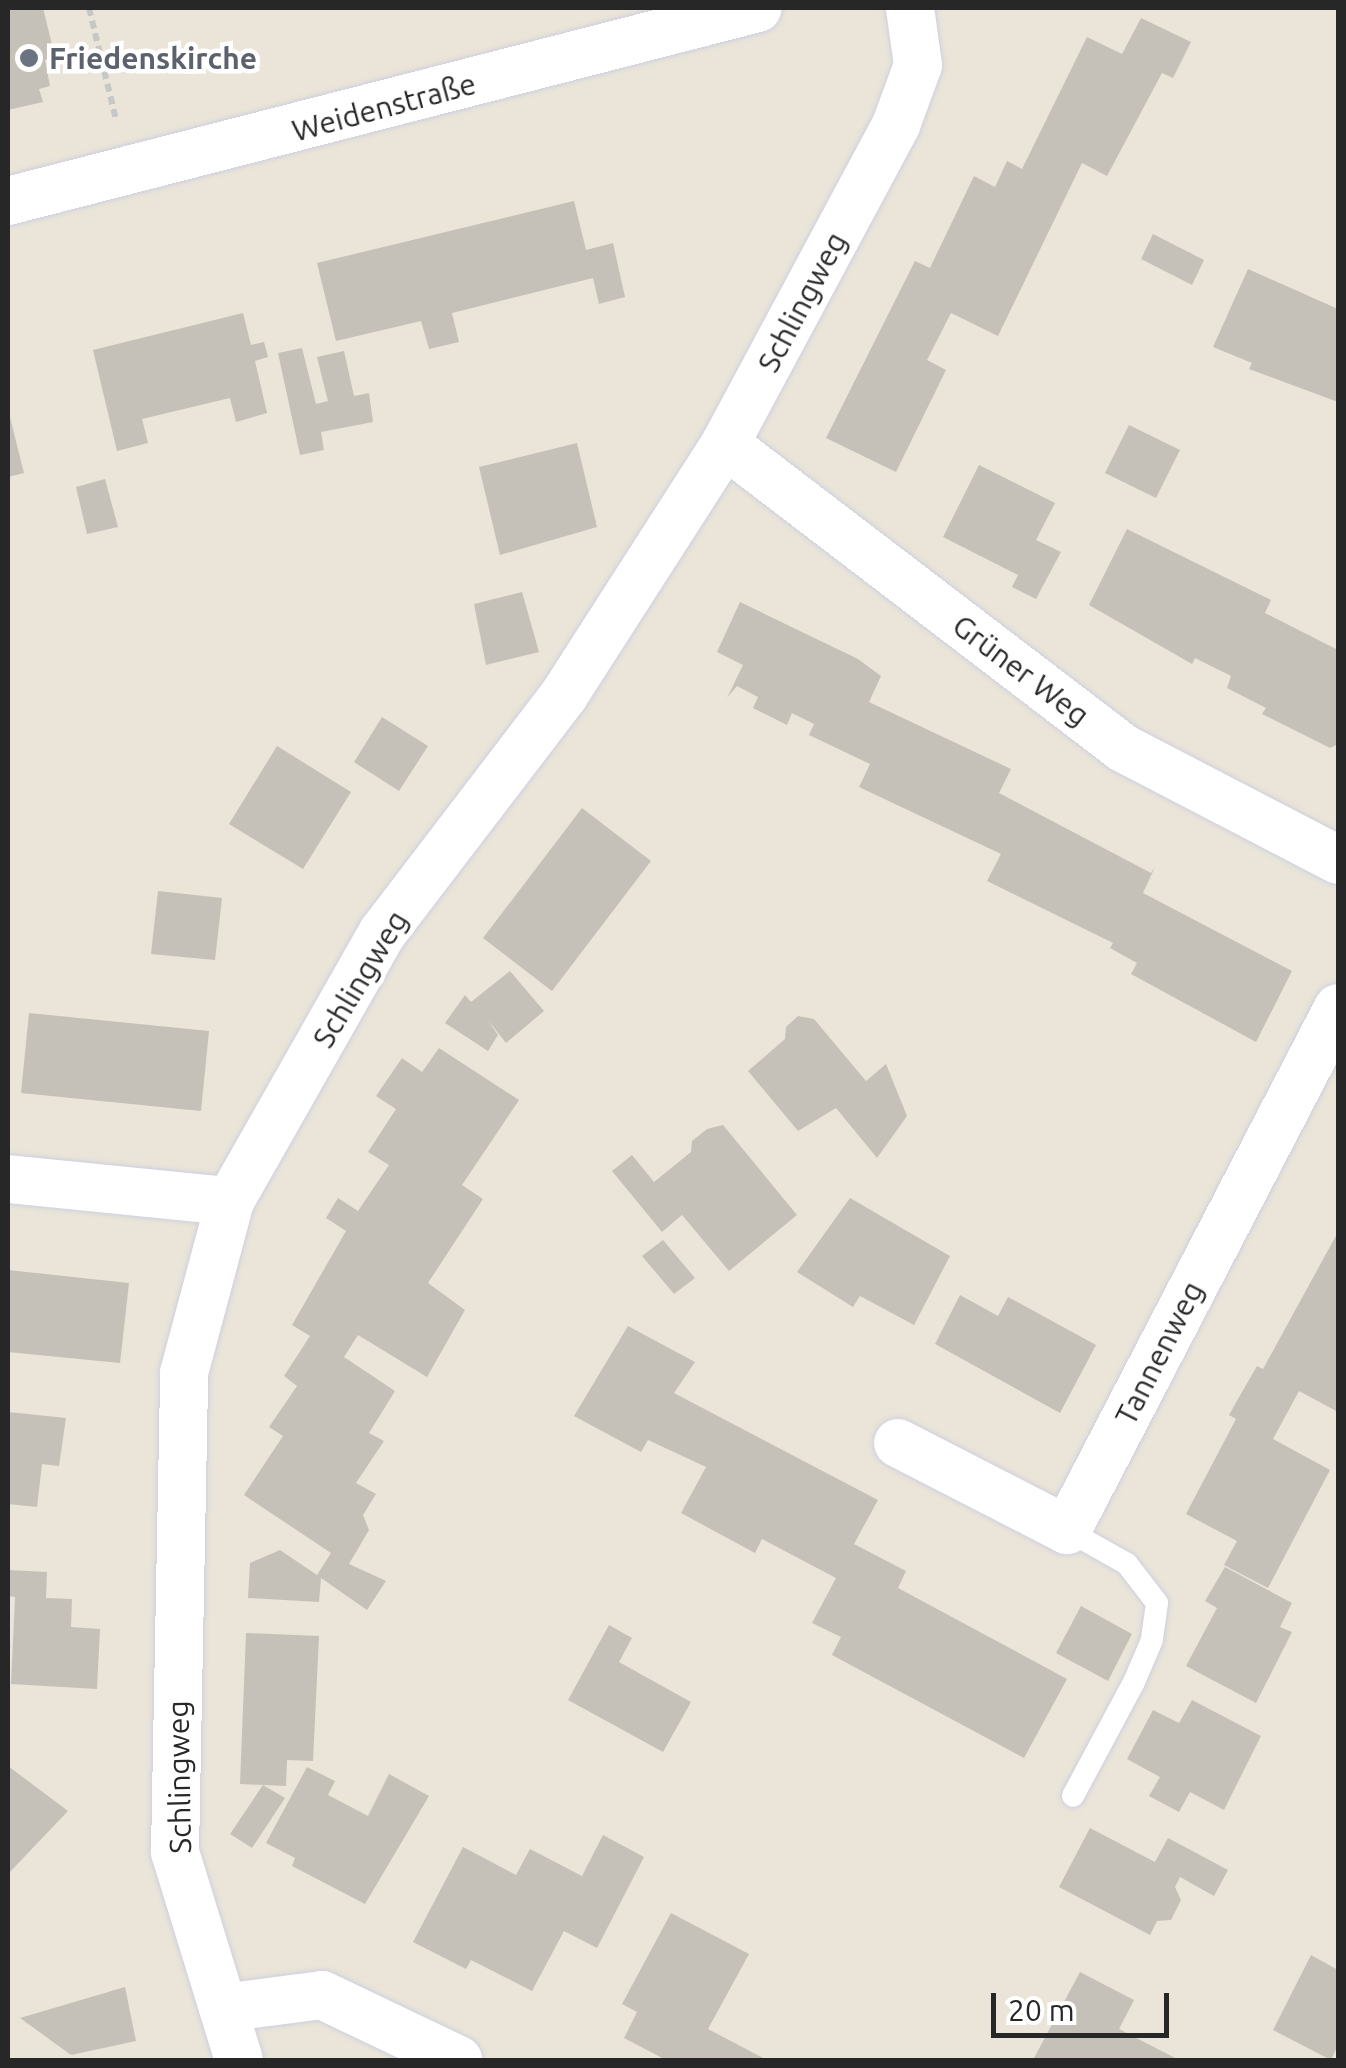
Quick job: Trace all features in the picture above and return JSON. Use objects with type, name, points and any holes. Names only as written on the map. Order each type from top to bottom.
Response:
[{"type":"street","name":"Weidenstraße","points":[[8,201],[130,174],[758,8]]},
{"type":"street","name":"Schlingweg","points":[[239,2060],[176,1852],[184,1373],[230,1200],[384,932],[564,695],[725,444],[896,125],[918,66],[910,8]]},
{"type":"street","name":"Grüner Weg","points":[[725,444],[1123,748],[1338,860]]},
{"type":"street","name":"Tannenweg","points":[[1068,1530],[1338,1008]]},
{"type":"street","points":[[8,1179],[230,1200]]},
{"type":"street","points":[[898,1442],[1068,1530]]},
{"type":"street","points":[[223,2008],[322,1995],[458,2060]]},
{"type":"lane","points":[[1068,1530],[1126,1564],[1156,1603],[1152,1640],[1134,1682],[1073,1796]]},
{"type":"path","points":[[89,8],[130,174]]},
{"type":"building","name":"Friedenskirche","points":[[8,8],[43,8],[55,57],[45,60],[50,86],[39,89],[43,102],[8,110]]},
{"type":"building","points":[[1141,18],[1191,42],[1173,78],[1162,73],[1107,176],[1082,163],[998,336],[951,313],[927,360],[946,370],[896,472],[826,438],[915,261],[930,268],[974,176],[995,187],[1007,161],[1022,169],[1087,37],[1122,54]]},
{"type":"building","points":[[574,201],[586,250],[613,243],[625,297],[599,304],[593,278],[452,313],[459,342],[429,349],[421,321],[336,341],[317,263]]},
{"type":"building","points":[[1153,234],[1204,260],[1192,285],[1141,259]]},
{"type":"building","points":[[1248,269],[1338,309],[1338,402],[1249,369],[1252,363],[1213,347]]},
{"type":"building","points":[[243,313],[251,345],[264,342],[268,357],[255,361],[267,413],[236,422],[230,398],[142,419],[148,443],[117,451],[93,350]]},
{"type":"building","points":[[302,348],[316,404],[328,401],[317,357],[344,351],[354,396],[369,393],[373,422],[321,432],[324,450],[300,455],[278,353]]},
{"type":"building","points":[[8,409],[24,473],[8,477]]},
{"type":"building","points":[[1129,425],[1180,450],[1156,498],[1105,473]]},
{"type":"building","points":[[577,443],[597,527],[500,555],[479,467]]},
{"type":"building","points":[[979,465],[1055,503],[1036,540],[1061,552],[1036,599],[1012,587],[1018,575],[943,537]]},
{"type":"building","points":[[105,479],[118,527],[87,534],[76,487]]},
{"type":"building","points":[[1127,529],[1271,600],[1265,613],[1338,650],[1338,744],[1330,748],[1262,714],[1266,708],[1227,688],[1231,676],[1195,658],[1192,664],[1089,605]]},
{"type":"building","points":[[522,592],[539,652],[486,665],[474,604]]},
{"type":"building","points":[[740,602],[858,659],[881,676],[869,702],[1011,769],[999,793],[1151,873],[1155,867],[1143,893],[1292,971],[1256,1042],[1131,974],[1137,963],[1110,948],[1113,943],[987,881],[1001,854],[859,787],[870,764],[809,735],[814,724],[792,713],[787,725],[753,708],[758,697],[737,686],[727,698],[743,665],[717,652]]},
{"type":"building","points":[[382,717],[428,746],[399,791],[354,762]]},
{"type":"building","points":[[277,746],[351,792],[303,869],[229,824]]},
{"type":"building","points":[[582,808],[651,861],[552,991],[483,938]]},
{"type":"building","points":[[158,891],[222,898],[215,960],[151,954]]},
{"type":"building","points":[[510,971],[544,1011],[506,1043],[487,1019],[498,1035],[488,1051],[445,1023],[465,995],[471,1002]]},
{"type":"building","points":[[29,1013],[209,1031],[201,1111],[21,1093]]},
{"type":"building","points":[[798,1016],[814,1019],[866,1081],[886,1064],[907,1116],[877,1158],[836,1108],[798,1131],[748,1071],[785,1039],[786,1027]]},
{"type":"building","points":[[439,1048],[519,1100],[462,1185],[483,1199],[428,1283],[465,1310],[427,1377],[358,1335],[344,1357],[395,1391],[369,1433],[384,1441],[356,1483],[376,1494],[363,1515],[369,1530],[349,1564],[386,1581],[367,1610],[321,1578],[319,1602],[248,1598],[250,1563],[280,1550],[317,1575],[331,1553],[244,1495],[283,1436],[269,1427],[297,1386],[284,1376],[310,1336],[292,1325],[346,1231],[326,1218],[338,1198],[358,1211],[389,1165],[368,1152],[396,1109],[376,1096],[402,1058],[422,1072]]},
{"type":"building","points":[[723,1125],[797,1215],[729,1271],[682,1215],[662,1232],[612,1171],[632,1155],[654,1182],[691,1152],[692,1141],[707,1129]]},
{"type":"building","points":[[850,1198],[950,1256],[914,1325],[860,1296],[853,1307],[797,1272]]},
{"type":"building","points":[[1338,1232],[1338,1412],[1299,1391],[1273,1439],[1330,1470],[1268,1588],[1224,1565],[1237,1541],[1186,1514],[1236,1419],[1229,1415],[1257,1366],[1263,1369]]},
{"type":"building","points":[[663,1240],[695,1278],[674,1294],[642,1256]]},
{"type":"building","points":[[8,1270],[129,1283],[120,1363],[8,1352]]},
{"type":"building","points":[[960,1295],[998,1316],[1008,1297],[1096,1345],[1060,1413],[935,1344]]},
{"type":"building","points":[[628,1326],[695,1362],[674,1393],[878,1500],[854,1544],[906,1571],[898,1588],[1067,1679],[1024,1758],[832,1655],[841,1637],[812,1623],[836,1578],[762,1539],[755,1553],[681,1513],[706,1467],[648,1440],[641,1452],[574,1416]]},
{"type":"building","points":[[8,1412],[66,1418],[59,1466],[42,1464],[37,1507],[8,1504]]},
{"type":"building","points":[[1225,1567],[1292,1603],[1280,1627],[1292,1632],[1256,1703],[1186,1666],[1217,1608],[1205,1601]]},
{"type":"building","points":[[8,1570],[47,1572],[46,1598],[72,1599],[71,1627],[100,1629],[97,1689],[11,1684],[15,1597],[8,1596]]},
{"type":"building","points":[[1081,1606],[1132,1634],[1108,1681],[1056,1653]]},
{"type":"building","points":[[609,1625],[632,1638],[619,1662],[691,1702],[663,1752],[568,1700]]},
{"type":"building","points":[[246,1633],[319,1636],[313,1761],[287,1760],[286,1786],[240,1784]]},
{"type":"building","points":[[1192,1700],[1261,1736],[1224,1810],[1190,1792],[1179,1812],[1149,1796],[1160,1777],[1127,1759],[1153,1710],[1179,1723]]},
{"type":"building","points":[[8,1766],[68,1811],[8,1874]]},
{"type":"building","points":[[307,1767],[335,1781],[328,1795],[368,1816],[389,1774],[429,1796],[365,1904],[292,1866],[295,1858],[266,1843]]},
{"type":"building","points":[[263,1785],[285,1798],[252,1848],[230,1834]]},
{"type":"building","points":[[1090,1828],[1155,1862],[1168,1838],[1228,1870],[1214,1896],[1180,1877],[1175,1887],[1181,1900],[1171,1920],[1157,1921],[1150,1935],[1059,1887]]},
{"type":"building","points":[[603,1835],[644,1857],[597,1948],[564,1931],[532,1991],[471,1960],[466,1969],[413,1942],[463,1847],[516,1875],[530,1849],[582,1876]]},
{"type":"building","points":[[671,1913],[749,1954],[708,2029],[767,2060],[666,2060],[624,2038],[637,2012],[622,2004]]},
{"type":"building","points":[[1311,1955],[1338,1970],[1338,2045],[1331,2060],[1273,2030]]},
{"type":"building","points":[[1080,1972],[1134,2000],[1119,2029],[1179,2060],[1033,2060]]},
{"type":"building","points":[[125,1987],[136,2041],[71,2055],[20,2018]]},
{"type":"place","name":"Friedenskirche","points":[[29,58]]}]
